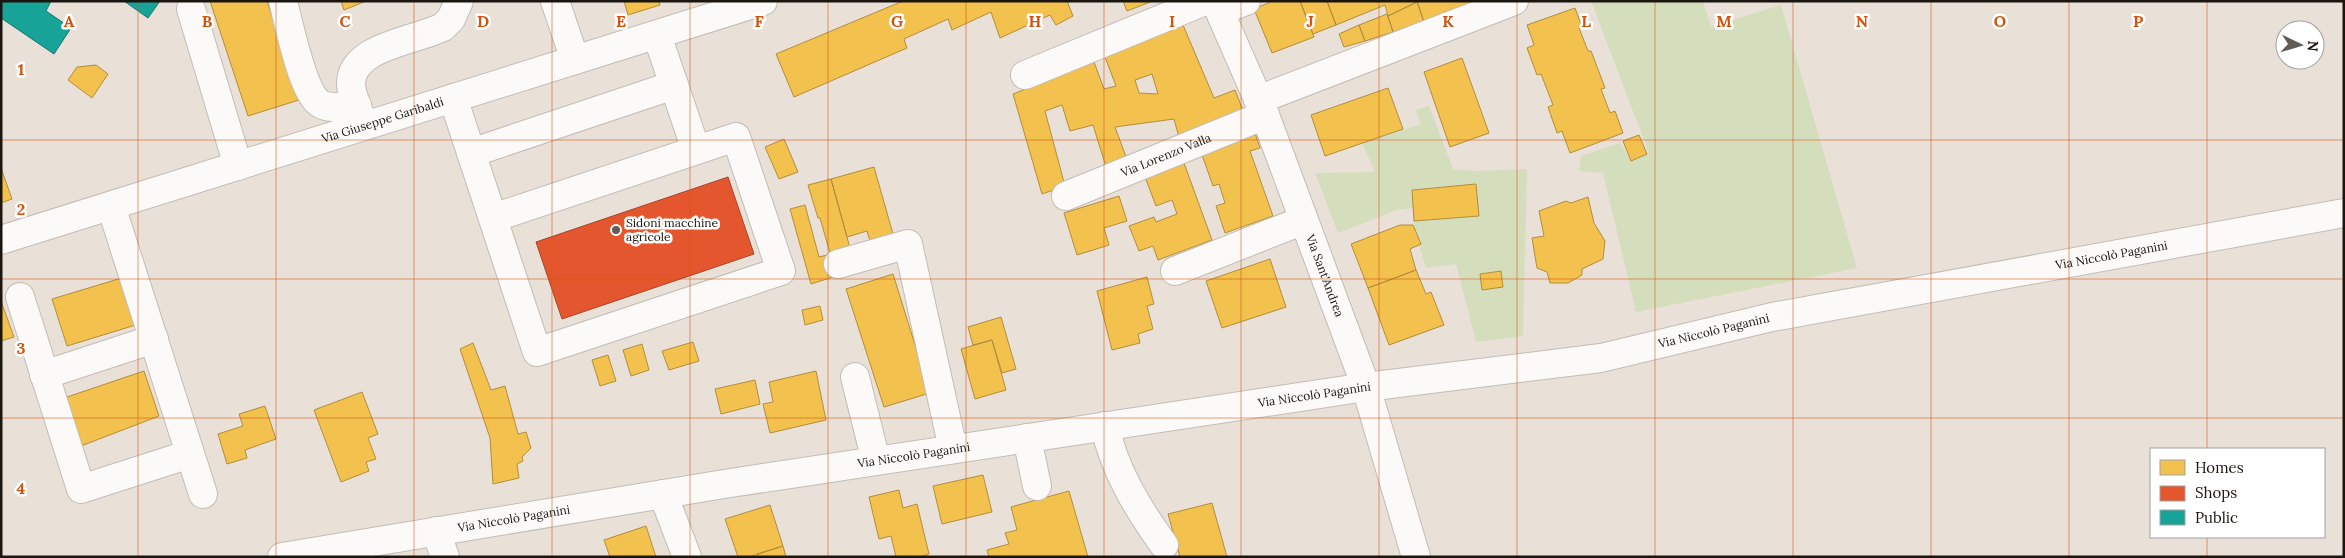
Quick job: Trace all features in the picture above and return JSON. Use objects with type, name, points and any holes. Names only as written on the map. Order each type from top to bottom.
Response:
[{"type":"street","points":[[283,1],[306,82],[313,97],[320,104],[360,115]]},
{"type":"street","points":[[360,115],[351,84],[354,69],[359,63],[372,52],[443,27],[451,19],[459,1]]},
{"type":"street","points":[[555,1],[575,60]]},
{"type":"street","name":"Via Giuseppe Garibaldi","points":[[1,240],[238,166],[360,115],[453,98],[763,1]]},
{"type":"street","points":[[1025,75],[1213,5],[1246,1]]},
{"type":"street","name":"Via Lorenzo Valla","points":[[1066,196],[1262,108],[1514,1]]},
{"type":"street","name":"Via Sant'Andrea","points":[[1213,5],[1262,108],[1366,386],[1416,557]]},
{"type":"street","points":[[190,9],[238,166]]},
{"type":"street","points":[[657,35],[696,150]]},
{"type":"street","points":[[471,153],[674,85]]},
{"type":"street","points":[[453,98],[537,352],[781,271],[736,137],[493,218]]},
{"type":"street","points":[[111,206],[203,494]]},
{"type":"street","name":"Via Niccolò Paganini","points":[[284,557],[313,554],[436,531],[663,494],[1366,386],[1601,358],[1772,317],[2344,213]]},
{"type":"street","points":[[1175,271],[1304,220]]},
{"type":"street","points":[[838,264],[908,244],[953,449]]},
{"type":"street","points":[[20,297],[81,489],[190,454]]},
{"type":"street","points":[[44,374],[154,340]]},
{"type":"street","points":[[855,377],[876,461]]},
{"type":"street","points":[[1105,426],[1110,448],[1128,488],[1164,545]]},
{"type":"street","points":[[1027,438],[1037,486]]},
{"type":"street","points":[[663,494],[687,557]]},
{"type":"street","points":[[436,531],[445,557]]},
{"type":"green space","points":[[1591,1],[1703,1],[1711,27],[1781,5],[1857,268],[1636,312],[1603,173],[1579,171],[1581,156],[1620,143],[1631,161],[1649,153]]},
{"type":"green space","points":[[1429,106],[1453,169],[1476,171],[1527,169],[1523,336],[1476,342],[1456,264],[1426,268],[1413,225],[1414,221],[1479,216],[1476,184],[1412,189],[1413,208],[1396,210],[1338,233],[1315,173],[1375,172],[1362,143],[1421,124],[1416,110]]},
{"type":"building: Homes","points":[[210,1],[267,1],[299,100],[248,116]]},
{"type":"building: Homes","points":[[341,1],[366,1],[344,10]]},
{"type":"building: Homes","points":[[624,1],[659,1],[660,5],[628,15]]},
{"type":"building: Homes","points":[[903,1],[1067,1],[1073,16],[1056,25],[1050,15],[1000,38],[991,12],[952,30],[948,19],[904,39],[907,48],[794,97],[776,54]]},
{"type":"building: Homes","points":[[1123,1],[1153,1],[1127,11]]},
{"type":"building: Homes","points":[[1273,1],[1300,1],[1314,37],[1272,53],[1254,9]]},
{"type":"building: Homes","points":[[1300,1],[1327,1],[1336,25],[1313,34]]},
{"type":"building: Homes","points":[[1327,1],[1417,2],[1388,16],[1385,5],[1336,25]]},
{"type":"building: Homes","points":[[1417,1],[1475,1],[1475,3],[1424,22]]},
{"type":"building: Homes","points":[[1417,2],[1424,22],[1393,32],[1388,16]]},
{"type":"building: Homes","points":[[1575,8],[1582,27],[1579,28],[1588,51],[1591,51],[1605,88],[1601,89],[1610,113],[1615,111],[1623,133],[1570,153],[1562,131],[1557,133],[1548,107],[1553,105],[1541,74],[1537,75],[1527,48],[1534,45],[1527,25]]},
{"type":"building: Homes","points":[[1387,14],[1393,32],[1365,41],[1359,25]]},
{"type":"building: Homes","points":[[1183,25],[1214,98],[1235,90],[1244,113],[1180,141],[1174,119],[1115,127],[1128,162],[1107,170],[1093,125],[1070,131],[1062,105],[1045,111],[1065,186],[1042,194],[1013,94],[1094,62],[1104,89],[1116,86],[1105,57]],"holes":[[[1152,74],[1158,94],[1139,93],[1135,80]]]},
{"type":"building: Homes","points":[[1359,25],[1365,41],[1344,47],[1339,34]]},
{"type":"building: Homes","points":[[1462,58],[1489,133],[1450,147],[1424,72]]},
{"type":"building: Homes","points":[[96,65],[108,74],[92,98],[68,80],[77,67]]},
{"type":"building: Homes","points":[[1388,88],[1403,129],[1325,156],[1311,115]]},
{"type":"building: Homes","points":[[1255,133],[1260,148],[1250,151],[1273,216],[1225,233],[1216,206],[1225,203],[1219,184],[1213,186],[1201,152]]},
{"type":"building: Homes","points":[[1639,135],[1647,154],[1631,161],[1623,141]]},
{"type":"building: Homes","points":[[784,139],[798,172],[779,179],[765,147]]},
{"type":"building: Homes","points":[[1184,163],[1212,240],[1158,260],[1153,246],[1139,251],[1129,226],[1154,217],[1156,222],[1177,214],[1172,200],[1156,206],[1145,177]]},
{"type":"building: Homes","points":[[874,167],[893,234],[870,241],[867,231],[847,237],[831,179]]},
{"type":"building: Homes","points":[[1,168],[12,199],[1,203]]},
{"type":"building: Homes","points":[[831,179],[850,248],[830,253],[808,185]]},
{"type":"building: Homes","points":[[1476,184],[1479,216],[1414,221],[1412,190]]},
{"type":"building: Homes","points":[[1119,196],[1127,221],[1104,228],[1109,245],[1077,255],[1064,213]]},
{"type":"building: Homes","points":[[1588,197],[1594,223],[1605,241],[1603,259],[1582,269],[1582,275],[1568,283],[1550,283],[1547,272],[1537,268],[1532,238],[1544,236],[1539,211],[1566,201],[1571,203]]},
{"type":"building: Homes","points":[[805,205],[819,257],[827,255],[833,277],[811,284],[790,209]]},
{"type":"building: Homes","points":[[1400,225],[1413,225],[1421,244],[1410,249],[1416,270],[1368,288],[1351,244]]},
{"type":"building: Homes","points":[[1270,259],[1286,307],[1222,328],[1206,281]]},
{"type":"building: Homes","points":[[1416,270],[1426,294],[1431,292],[1444,325],[1389,345],[1368,288]]},
{"type":"building: Homes","points":[[1501,271],[1503,287],[1482,290],[1480,274]]},
{"type":"building: Homes","points":[[893,274],[930,393],[884,407],[846,289]]},
{"type":"building: Homes","points":[[125,277],[139,324],[67,346],[52,299]]},
{"type":"building: Homes","points":[[1147,277],[1154,304],[1147,306],[1153,329],[1138,334],[1140,343],[1112,350],[1097,291]]},
{"type":"building: Homes","points":[[1,301],[14,337],[1,341]]},
{"type":"building: Homes","points":[[820,306],[823,320],[805,325],[802,310]]},
{"type":"building: Homes","points":[[1001,317],[1016,369],[1002,373],[992,340],[973,345],[968,327]]},
{"type":"building: Homes","points":[[992,340],[1006,390],[975,399],[961,349]]},
{"type":"building: Homes","points":[[693,342],[699,361],[669,370],[662,351]]},
{"type":"building: Homes","points":[[473,343],[491,390],[505,386],[518,434],[526,432],[531,448],[522,457],[523,461],[517,464],[519,478],[493,484],[490,438],[460,349]]},
{"type":"building: Homes","points":[[642,344],[649,370],[631,376],[623,350]]},
{"type":"building: Homes","points":[[608,355],[616,381],[600,386],[592,360]]},
{"type":"building: Homes","points":[[144,371],[159,416],[81,446],[64,398]]},
{"type":"building: Homes","points":[[816,371],[826,420],[770,433],[763,404],[773,402],[769,382]]},
{"type":"building: Homes","points":[[755,380],[760,404],[721,414],[715,389]]},
{"type":"building: Homes","points":[[362,392],[378,434],[368,438],[376,459],[366,462],[369,471],[341,482],[314,410]]},
{"type":"building: Homes","points":[[265,406],[276,439],[245,450],[247,458],[227,464],[218,434],[243,426],[239,414]]},
{"type":"building: Homes","points":[[983,475],[992,512],[942,524],[933,486]]},
{"type":"building: Homes","points":[[899,490],[903,508],[917,504],[929,554],[919,557],[896,557],[891,536],[879,539],[869,497]]},
{"type":"building: Homes","points":[[1069,491],[1088,557],[989,557],[987,550],[1009,544],[1005,533],[1017,530],[1011,507]]},
{"type":"building: Homes","points":[[1212,503],[1227,557],[1180,557],[1168,514]]},
{"type":"building: Homes","points":[[770,505],[783,546],[749,557],[738,557],[725,519]]},
{"type":"building: Homes","points":[[646,526],[656,557],[610,557],[604,540]]},
{"type":"building: Homes","points":[[783,546],[786,557],[758,557],[757,554]]},
{"type":"building: Shops","points":[[728,177],[754,254],[562,319],[536,242]]},
{"type":"building: Public","points":[[1,1],[51,1],[46,11],[71,28],[54,54],[1,18]]},
{"type":"building: Public","points":[[124,1],[160,1],[148,18]]},
{"type":"place","name":"Sidoni macchine agricole","points":[[616,230]]}]
